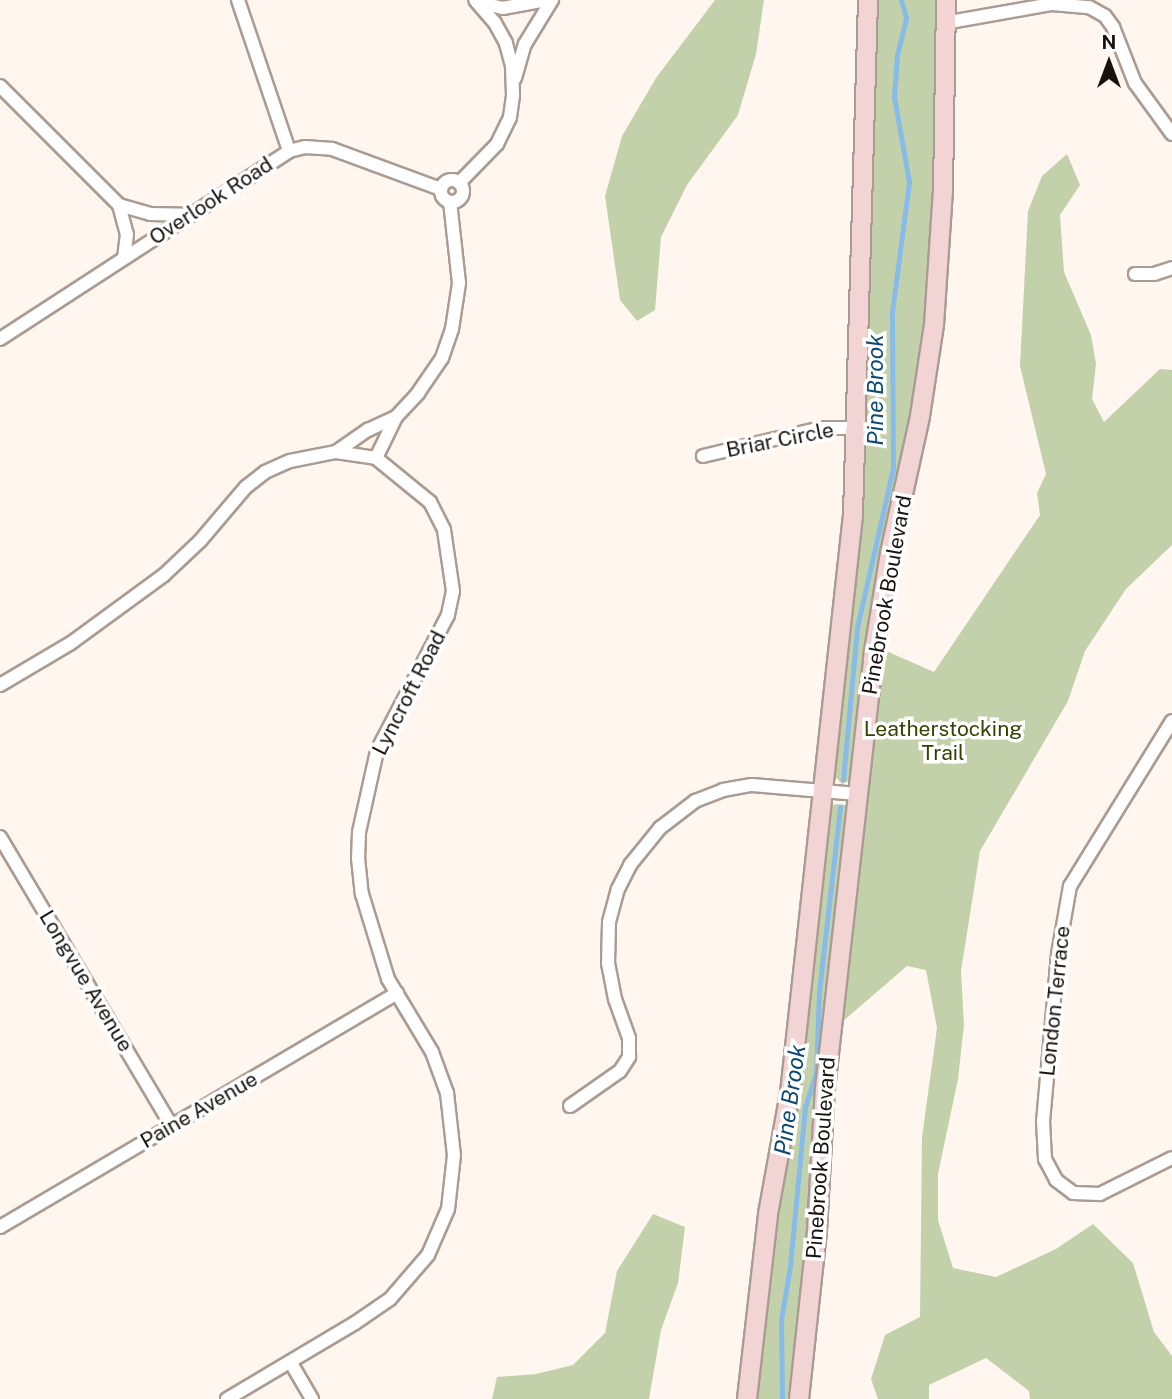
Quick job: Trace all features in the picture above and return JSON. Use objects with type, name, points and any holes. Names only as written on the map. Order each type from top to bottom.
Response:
[{"type":"street","points":[[238,0],[289,151]]},
{"type":"street","points":[[476,1],[503,8],[546,0]]},
{"type":"street","points":[[459,183],[490,152],[502,135],[510,117],[514,82],[525,44],[552,0]]},
{"type":"street","name":"Pinebrook Boulevard","points":[[747,1399],[768,1214],[790,1093],[849,554],[857,428],[868,0]]},
{"type":"street","name":"Pinebrook Boulevard","points":[[799,1399],[817,1230],[825,1089],[878,623],[920,416],[934,325],[943,191],[946,0]]},
{"type":"street","points":[[476,1],[495,23],[506,43],[514,82]]},
{"type":"street","points":[[944,23],[1052,5],[1088,7],[1105,16],[1113,27],[1135,83],[1172,134]]},
{"type":"street","points":[[0,86],[119,205],[150,214],[189,215]]},
{"type":"street","name":"Overlook Road","points":[[0,339],[289,151],[305,147],[332,149],[441,189]]},
{"type":"street","points":[[450,202],[444,199],[441,189],[450,180],[459,183]]},
{"type":"street","points":[[450,202],[461,196],[459,183]]},
{"type":"street","points":[[0,685],[71,643],[164,575],[200,541],[246,487],[265,472],[290,461],[335,452],[376,458],[396,417],[418,393],[442,358],[452,329],[459,283],[450,202]]},
{"type":"street","points":[[119,205],[127,234],[124,258]]},
{"type":"street","points":[[1135,274],[1154,274],[1172,268]]},
{"type":"street","points":[[335,452],[368,430],[396,417]]},
{"type":"street","name":"Briar Circle","points":[[703,456],[821,428],[857,428]]},
{"type":"street","name":"Lyncroft Road","points":[[227,1399],[291,1363],[373,1311],[400,1289],[428,1255],[448,1209],[454,1155],[447,1093],[432,1052],[387,979],[379,956],[362,894],[359,832],[377,751],[448,615],[453,592],[447,540],[430,502],[376,458]]},
{"type":"street","name":"London Terrace","points":[[1172,721],[1070,886],[1058,954],[1044,1121],[1045,1159],[1056,1180],[1073,1193],[1100,1194],[1172,1158]]},
{"type":"street","points":[[570,1107],[620,1071],[629,1058],[629,1038],[611,983],[607,944],[609,922],[618,889],[630,865],[649,841],[673,815],[695,801],[723,790],[752,785],[858,794]]},
{"type":"street","name":"Longvue Avenue","points":[[0,837],[172,1125]]},
{"type":"street","name":"Paine Avenue","points":[[0,1227],[397,993]]},
{"type":"street","points":[[291,1363],[312,1399]]},
{"type":"green space","points":[[715,0],[764,0],[756,54],[738,115],[687,185],[661,237],[655,310],[637,321],[620,300],[605,196],[622,136],[656,78]]},
{"type":"green space","points":[[875,0],[940,0],[939,142],[930,304],[855,778],[842,784],[833,774],[863,455]]},
{"type":"green space","name":"Leatherstocking Trail","points":[[1067,154],[1080,185],[1060,215],[1064,272],[1091,335],[1096,364],[1092,399],[1104,422],[1160,369],[1172,370],[1172,545],[1126,589],[1085,651],[1068,701],[980,851],[961,971],[964,1025],[958,1079],[938,1174],[938,1220],[953,1268],[996,1277],[1056,1249],[1093,1224],[1133,1263],[1154,1332],[1172,1356],[1172,1399],[1030,1399],[1029,1391],[986,1358],[929,1385],[929,1399],[878,1399],[871,1379],[885,1335],[920,1317],[922,1137],[937,1028],[926,970],[907,966],[842,1022],[884,650],[934,672],[1040,515],[1037,493],[1046,474],[1020,366],[1028,211],[1042,176]]},
{"type":"green space","points":[[835,804],[845,805],[849,809],[792,1399],[754,1399],[829,809]]},
{"type":"green space","points":[[653,1214],[685,1227],[678,1283],[661,1330],[649,1399],[492,1399],[497,1377],[536,1374],[573,1365],[605,1333],[617,1271]]},
{"type":"waterway","name":"Pine Brook","points":[[843,780],[857,628],[893,468],[892,312],[909,182],[894,97],[897,55],[906,18],[901,0]]},
{"type":"waterway","name":"Pine Brook","points":[[782,1399],[781,1320],[790,1266],[805,1107],[816,1074],[819,992],[840,807]]}]
